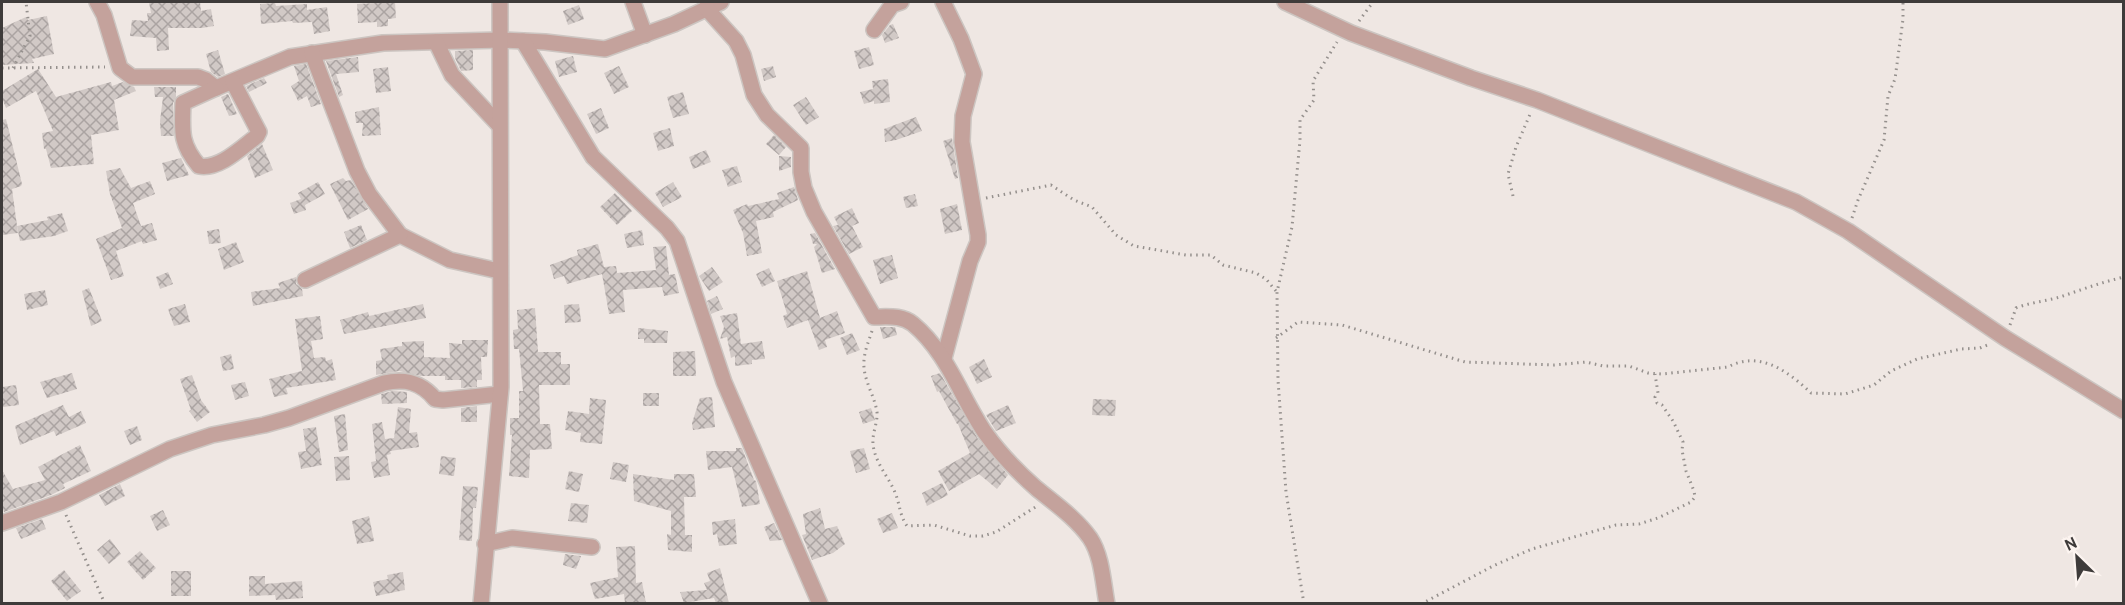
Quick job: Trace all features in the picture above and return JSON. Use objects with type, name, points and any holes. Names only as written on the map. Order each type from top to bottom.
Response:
[{"type":"street","points":[[97,2],[104,15],[120,68],[132,77],[198,76],[216,88]]},
{"type":"street","points":[[481,603],[500,394],[500,2]]},
{"type":"street","points":[[633,2],[645,35]]},
{"type":"street","points":[[183,103],[290,57],[383,43],[501,40],[605,49],[645,35],[722,2]]},
{"type":"street","points":[[873,30],[892,5],[901,2]]},
{"type":"street","points":[[943,2],[961,39],[974,74],[963,116],[962,133],[978,242],[970,261],[944,358]]},
{"type":"street","points":[[1285,2],[1351,33],[1537,100],[1796,202],[1848,231],[2005,338],[2124,411]]},
{"type":"street","points":[[706,8],[736,41],[743,55],[754,95],[768,115],[801,148],[804,188],[814,212],[874,317],[897,316],[908,320],[944,358],[987,436],[1015,469],[1090,538],[1098,555],[1107,603]]},
{"type":"street","points":[[523,41],[593,157],[667,228],[676,241],[724,382],[820,603]]},
{"type":"street","points":[[436,42],[452,75],[499,125]]},
{"type":"street","points":[[312,53],[357,171],[369,194],[400,235],[450,260],[499,271]]},
{"type":"street","points":[[182,77],[182,136],[185,147],[200,166],[208,168],[229,156],[259,132],[233,82]]},
{"type":"street","points":[[305,280],[400,235]]},
{"type":"street","points":[[2,523],[61,502],[170,449],[212,435],[289,418],[384,383],[394,381],[419,384],[427,389],[435,399],[443,400],[500,394]]},
{"type":"street","points":[[485,544],[512,538],[592,547]]},
{"type":"path","points":[[13,68],[30,36],[26,2]]},
{"type":"path","points":[[1304,603],[1286,492],[1276,338],[1277,291],[1292,227],[1300,120],[1314,100],[1313,81],[1339,39],[1351,33],[1373,2]]},
{"type":"path","points":[[1848,231],[1858,200],[1884,140],[1888,96],[1895,79],[1903,2]]},
{"type":"path","points":[[2,68],[120,68]]},
{"type":"path","points":[[1513,196],[1508,174],[1516,147],[1537,100]]},
{"type":"path","points":[[972,197],[990,198],[1051,185],[1074,200],[1092,207],[1116,235],[1134,246],[1186,255],[1211,255],[1223,265],[1256,273],[1266,279],[1277,291]]},
{"type":"path","points":[[1276,338],[1298,322],[1342,325],[1465,362],[1554,365],[1586,362],[1603,366],[1629,366],[1655,374],[1728,367],[1737,362],[1750,360],[1772,364],[1791,375],[1811,393],[1845,394],[1874,385],[1891,370],[1917,359],[1980,348],[2005,338],[2016,308],[2035,301],[2061,297],[2124,277]]},
{"type":"path","points":[[874,317],[872,333],[866,342],[863,358],[866,380],[874,397],[878,415],[873,442],[876,458],[896,495],[902,519],[907,526],[934,525],[970,536],[983,536],[996,532],[1049,498]]},
{"type":"path","points":[[1420,603],[1532,549],[1616,525],[1639,524],[1658,518],[1691,502],[1695,497],[1686,471],[1682,450],[1683,442],[1673,421],[1662,405],[1657,403],[1655,374]]},
{"type":"path","points":[[61,502],[105,603]]},
{"type":"building","points":[[149,2],[200,2],[201,11],[211,9],[214,26],[168,28],[169,50],[157,51],[156,38],[130,36],[132,20],[148,21],[147,13],[151,13]]},
{"type":"building","points":[[395,2],[396,18],[388,19],[388,26],[377,27],[377,22],[358,23],[357,4]]},
{"type":"building","points":[[275,3],[276,6],[307,4],[307,10],[327,7],[330,31],[314,34],[312,22],[261,24],[260,4]]},
{"type":"building","points":[[579,5],[584,19],[568,25],[563,11]]},
{"type":"building","points":[[47,16],[54,54],[32,59],[34,63],[2,65],[2,28],[26,17],[28,20]]},
{"type":"building","points":[[893,24],[899,38],[885,43],[882,35]]},
{"type":"building","points":[[869,47],[874,65],[859,69],[854,51]]},
{"type":"building","points":[[218,50],[225,74],[218,77],[211,72],[206,54]]},
{"type":"building","points":[[473,50],[473,70],[461,71],[455,58],[455,51]]},
{"type":"building","points":[[573,56],[577,72],[559,77],[555,61]]},
{"type":"building","points":[[358,57],[359,72],[336,74],[343,95],[339,97],[326,61]]},
{"type":"building","points":[[306,64],[321,104],[311,107],[307,96],[298,101],[291,86],[299,81],[294,66]]},
{"type":"building","points":[[619,66],[629,87],[614,94],[604,73]]},
{"type":"building","points":[[773,66],[776,77],[764,81],[761,69]]},
{"type":"building","points":[[388,67],[391,91],[376,93],[373,69]]},
{"type":"building","points":[[38,69],[56,97],[111,82],[112,86],[123,82],[134,87],[136,91],[114,100],[119,130],[91,135],[94,164],[51,168],[46,149],[44,149],[42,133],[53,131],[36,91],[6,108],[2,91]]},
{"type":"building","points":[[264,78],[267,83],[249,92],[246,86]]},
{"type":"building","points":[[888,79],[890,102],[874,104],[874,101],[864,104],[860,92],[873,89],[872,81]]},
{"type":"building","points":[[154,87],[176,87],[176,97],[173,103],[174,136],[161,136],[163,97],[155,97]]},
{"type":"building","points":[[683,92],[689,114],[673,118],[667,97]]},
{"type":"building","points":[[228,94],[237,114],[229,116],[221,97]]},
{"type":"building","points":[[806,97],[819,117],[806,125],[793,105]]},
{"type":"building","points":[[379,107],[381,135],[362,136],[363,123],[356,123],[355,112]]},
{"type":"building","points":[[601,108],[609,128],[596,134],[587,114]]},
{"type":"building","points":[[916,117],[922,131],[885,142],[884,129]]},
{"type":"building","points":[[6,119],[22,184],[12,189],[18,233],[2,235],[2,120]]},
{"type":"building","points":[[670,128],[674,146],[658,151],[653,133]]},
{"type":"building","points":[[774,135],[786,147],[779,155],[766,144]]},
{"type":"building","points":[[952,138],[958,178],[955,179],[943,141]]},
{"type":"building","points":[[262,144],[273,170],[255,178],[247,156]]},
{"type":"building","points":[[706,150],[711,162],[693,169],[689,157]]},
{"type":"building","points":[[779,156],[791,157],[791,167],[779,171]]},
{"type":"building","points":[[181,158],[189,175],[167,181],[162,163]]},
{"type":"building","points":[[737,166],[742,182],[728,187],[722,170]]},
{"type":"building","points":[[120,168],[131,188],[150,181],[155,194],[133,203],[141,226],[152,223],[157,240],[143,244],[142,241],[116,251],[124,276],[111,280],[96,239],[122,228],[110,194],[106,171]]},
{"type":"building","points":[[343,178],[346,181],[351,180],[368,209],[348,220],[330,184]]},
{"type":"building","points":[[318,182],[325,194],[305,205],[306,210],[294,214],[290,203],[301,199],[298,193]]},
{"type":"building","points":[[673,182],[682,197],[663,207],[655,193]]},
{"type":"building","points":[[794,187],[798,200],[773,212],[774,217],[756,221],[762,253],[747,256],[743,233],[733,210],[747,204],[748,206],[779,199],[777,193]]},
{"type":"building","points":[[615,193],[632,211],[617,225],[600,207]]},
{"type":"building","points":[[915,194],[918,206],[906,208],[903,197]]},
{"type":"building","points":[[957,204],[962,230],[945,234],[940,209]]},
{"type":"building","points":[[852,208],[859,223],[852,226],[863,247],[849,254],[833,226],[838,225],[834,217]]},
{"type":"building","points":[[62,213],[68,231],[54,236],[20,241],[17,226],[48,220],[47,217]]},
{"type":"building","points":[[361,225],[367,240],[350,248],[344,232]]},
{"type":"building","points":[[219,229],[221,243],[209,244],[207,231]]},
{"type":"building","points":[[642,230],[644,245],[627,248],[624,234]]},
{"type":"building","points":[[815,233],[835,269],[822,273],[814,247],[817,244],[813,244],[810,234]]},
{"type":"building","points":[[236,242],[244,262],[224,270],[218,249]]},
{"type":"building","points":[[598,244],[604,267],[616,266],[617,273],[656,270],[653,247],[666,246],[669,275],[675,274],[679,293],[664,296],[662,287],[623,290],[625,312],[609,314],[602,274],[567,284],[564,276],[554,279],[550,265],[578,255],[577,250]]},
{"type":"building","points":[[892,255],[898,278],[880,284],[873,260]]},
{"type":"building","points":[[712,267],[723,282],[709,291],[699,276]]},
{"type":"building","points":[[769,268],[775,281],[762,287],[756,274]]},
{"type":"building","points":[[807,271],[820,318],[837,311],[845,333],[825,340],[827,347],[819,350],[808,320],[787,328],[783,316],[787,314],[777,281]]},
{"type":"building","points":[[168,272],[173,284],[160,289],[156,277]]},
{"type":"building","points":[[296,277],[296,284],[302,289],[303,296],[253,306],[251,292],[280,288],[278,283]]},
{"type":"building","points":[[89,288],[102,321],[91,326],[82,291]]},
{"type":"building","points":[[45,290],[48,305],[27,310],[24,294]]},
{"type":"building","points":[[717,296],[723,309],[711,314],[707,301]]},
{"type":"building","points":[[185,304],[190,322],[174,326],[168,309]]},
{"type":"building","points":[[423,304],[426,318],[344,334],[340,320],[368,312],[369,316]]},
{"type":"building","points":[[579,304],[581,322],[565,323],[564,305]]},
{"type":"building","points":[[535,308],[538,352],[561,352],[561,364],[570,364],[570,385],[539,385],[540,424],[550,424],[552,449],[530,450],[529,478],[509,476],[512,435],[510,435],[510,418],[519,418],[519,391],[523,391],[519,349],[514,349],[513,330],[518,329],[517,310]]},
{"type":"building","points":[[737,313],[741,344],[762,341],[765,359],[752,360],[752,364],[735,366],[735,356],[731,358],[727,337],[720,339],[724,327],[720,316]]},
{"type":"building","points":[[320,316],[323,339],[311,341],[314,358],[325,357],[326,361],[332,359],[336,380],[286,388],[288,394],[274,397],[269,379],[302,371],[295,319]]},
{"type":"building","points":[[880,327],[895,327],[897,335],[883,339]]},
{"type":"building","points":[[638,328],[668,331],[667,343],[644,343],[644,339],[638,339]]},
{"type":"building","points":[[852,333],[860,350],[847,355],[840,338]]},
{"type":"building","points":[[462,340],[488,340],[487,357],[481,357],[482,380],[477,380],[477,387],[461,388],[461,380],[445,380],[445,376],[421,376],[399,371],[376,375],[376,361],[382,360],[380,349],[402,346],[402,342],[424,341],[424,357],[450,358],[449,343],[462,344]]},
{"type":"building","points":[[695,351],[696,376],[673,376],[673,352]]},
{"type":"building","points":[[231,354],[234,369],[223,371],[220,357]]},
{"type":"building","points":[[984,359],[992,377],[977,384],[969,367]]},
{"type":"building","points":[[72,373],[77,389],[47,398],[40,382]]},
{"type":"building","points":[[940,373],[978,439],[1008,475],[997,489],[979,474],[949,491],[938,471],[970,453],[958,424],[939,391],[937,392],[931,376]]},
{"type":"building","points":[[192,375],[201,400],[210,412],[197,422],[189,411],[191,410],[180,379]]},
{"type":"building","points":[[245,382],[249,396],[235,400],[231,385]]},
{"type":"building","points":[[16,385],[19,405],[3,407],[2,387]]},
{"type":"building","points":[[393,391],[407,392],[407,403],[382,404],[381,394]]},
{"type":"building","points":[[643,393],[659,393],[659,406],[643,406]]},
{"type":"building","points":[[712,397],[715,427],[693,430],[692,423],[700,398]]},
{"type":"building","points":[[590,398],[606,400],[602,444],[580,442],[581,433],[565,430],[568,411],[589,414]]},
{"type":"building","points":[[1093,399],[1116,400],[1115,416],[1092,415]]},
{"type":"building","points":[[63,405],[69,417],[81,411],[86,423],[56,436],[54,431],[20,445],[15,426]]},
{"type":"building","points":[[1008,405],[1016,423],[996,431],[986,415]]},
{"type":"building","points":[[477,406],[477,422],[461,422],[461,408]]},
{"type":"building","points":[[398,407],[411,409],[409,433],[417,432],[419,447],[390,451],[391,454],[387,455],[390,475],[374,478],[371,462],[376,461],[372,424],[382,422],[385,439],[394,438]]},
{"type":"building","points":[[871,408],[875,420],[863,424],[859,412]]},
{"type":"building","points":[[345,414],[348,450],[339,452],[334,416]]},
{"type":"building","points":[[137,426],[142,440],[130,445],[124,431]]},
{"type":"building","points":[[316,427],[322,465],[301,469],[298,452],[306,451],[303,429]]},
{"type":"building","points":[[80,445],[91,471],[63,484],[65,488],[51,495],[4,512],[2,470],[13,489],[45,480],[38,467]]},
{"type":"building","points":[[736,448],[742,448],[756,481],[760,504],[742,507],[732,467],[708,470],[706,451],[736,451]]},
{"type":"building","points":[[864,448],[870,469],[856,473],[850,451]]},
{"type":"building","points":[[349,456],[350,480],[336,481],[334,457]]},
{"type":"building","points":[[441,456],[456,458],[454,476],[439,474]]},
{"type":"building","points":[[613,462],[629,465],[626,482],[610,479]]},
{"type":"building","points":[[569,471],[583,474],[579,492],[565,489]]},
{"type":"building","points":[[633,474],[674,480],[674,474],[694,474],[696,497],[684,497],[685,535],[692,535],[692,552],[668,550],[667,534],[671,535],[671,511],[634,501]]},
{"type":"building","points":[[942,483],[948,495],[927,506],[922,493]]},
{"type":"building","points":[[120,484],[125,496],[105,506],[99,495]]},
{"type":"building","points":[[463,486],[478,487],[476,508],[473,508],[472,541],[459,540]]},
{"type":"building","points":[[571,503],[589,505],[587,523],[568,521]]},
{"type":"building","points":[[820,508],[825,529],[837,526],[845,544],[833,553],[812,560],[802,535],[806,534],[803,514]]},
{"type":"building","points":[[163,510],[170,525],[157,531],[150,516]]},
{"type":"building","points":[[892,513],[898,528],[883,533],[877,519]]},
{"type":"building","points":[[369,516],[374,541],[357,544],[352,521]]},
{"type":"building","points":[[42,519],[46,529],[21,539],[16,528]]},
{"type":"building","points":[[735,519],[737,544],[719,546],[717,534],[713,535],[712,522]]},
{"type":"building","points":[[774,523],[782,540],[770,541],[764,527]]},
{"type":"building","points":[[110,539],[121,554],[109,564],[97,550]]},
{"type":"building","points":[[635,546],[636,583],[642,582],[646,603],[625,603],[624,594],[595,599],[590,583],[618,577],[616,547]]},
{"type":"building","points":[[140,551],[156,568],[143,580],[127,562]]},
{"type":"building","points":[[565,554],[581,556],[576,569],[563,565]]},
{"type":"building","points":[[720,568],[729,603],[716,603],[714,598],[684,603],[680,592],[707,590],[704,583],[710,581],[707,573]]},
{"type":"building","points":[[64,570],[81,591],[67,601],[51,581]]},
{"type":"building","points":[[171,571],[191,571],[191,596],[171,596]]},
{"type":"building","points":[[403,572],[405,590],[376,596],[373,582],[388,579],[387,575]]},
{"type":"building","points":[[249,576],[265,576],[265,584],[302,581],[303,598],[276,600],[275,595],[249,596]]}]
